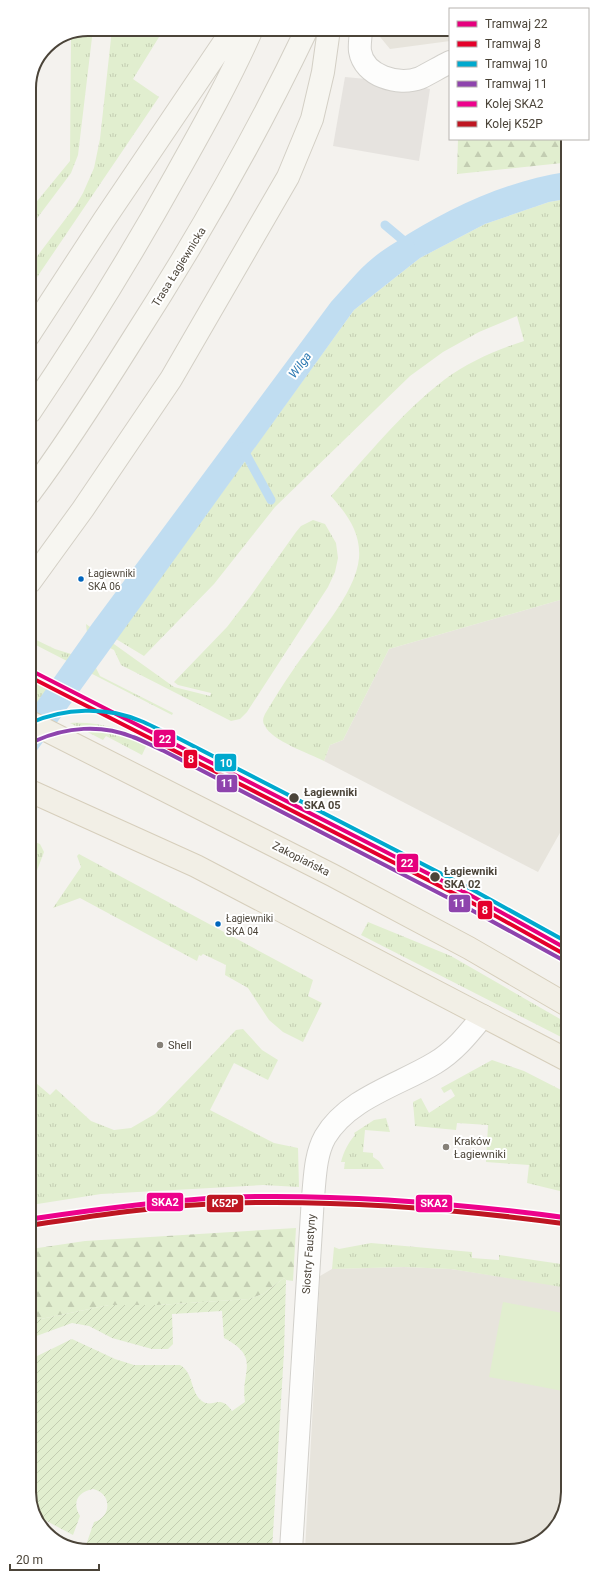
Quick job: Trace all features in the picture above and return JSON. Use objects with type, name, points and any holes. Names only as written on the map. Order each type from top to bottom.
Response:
[{"type":"main road","points":[[36,326],[104,220],[228,36]]},
{"type":"main road","points":[[36,403],[108,293],[153,216],[206,121],[248,36]]},
{"type":"main road","name":"Trasa Łagiewnicka","points":[[36,484],[100,391],[203,228],[248,147],[304,36]]},
{"type":"main road","points":[[36,574],[83,509],[171,379],[288,177],[312,119],[328,36]]},
{"type":"main road","name":"Zakopiańska","points":[[36,725],[360,890],[469,948],[561,1002]]},
{"type":"main road","points":[[36,794],[196,866],[561,1057]]},
{"type":"street","points":[[361,36],[360,51],[366,64],[378,74],[400,82],[419,78],[449,63]]},
{"type":"street","name":"Siostry Faustyny","points":[[291,1544],[313,1197],[316,1169],[321,1146],[325,1138],[343,1115],[387,1087],[418,1073],[447,1055],[460,1043],[482,1016]]},
{"type":"shaded area","points":[[379,36],[449,36],[449,41],[390,49]]},
{"type":"shaded area","points":[[345,77],[399,82],[430,89],[419,161],[333,146]]},
{"type":"shaded area","points":[[561,600],[561,831],[538,872],[324,761],[330,745],[343,740],[389,649]]},
{"type":"shaded area","points":[[404,1267],[451,1269],[561,1286],[561,1498],[554,1518],[538,1535],[529,1540],[515,1544],[305,1544],[320,1276],[332,1269]]},
{"type":"green space","points":[[92,36],[78,155],[71,173],[36,220],[36,202],[70,161],[71,39]]},
{"type":"green space","points":[[111,36],[160,36],[133,79],[159,97],[36,279],[36,258],[76,205],[83,193],[94,168],[100,139]]},
{"type":"green space","points":[[458,140],[560,140],[561,163],[457,174]]},
{"type":"green space","points":[[561,200],[561,600],[389,649],[343,740],[330,745],[324,761],[301,751],[275,736],[269,731],[263,722],[263,718],[268,708],[289,675],[342,601],[356,572],[359,558],[358,540],[352,524],[331,496],[399,420],[444,380],[482,357],[524,341],[517,316],[479,332],[443,352],[410,376],[275,507],[214,584],[144,656],[116,639],[354,310],[420,258],[485,224],[549,202]]},
{"type":"green space","points":[[313,520],[325,524],[336,543],[338,558],[335,572],[328,587],[247,712],[240,719],[231,721],[121,665],[114,650],[92,639],[87,633],[86,624],[174,687],[210,696],[211,693],[178,685],[174,682],[227,627],[301,526]]},
{"type":"green space","points":[[36,640],[55,649],[93,662],[100,676],[173,713],[172,715],[36,645]]},
{"type":"green space","points":[[36,681],[56,692],[58,697],[36,702]]},
{"type":"green space","points":[[70,723],[90,723],[110,727],[130,732],[149,740],[142,755],[106,736],[103,740]]},
{"type":"green space","points":[[36,842],[40,844],[44,852],[36,873]]},
{"type":"green space","points":[[79,854],[313,980],[308,996],[322,1003],[303,1042],[283,1032],[269,1020],[248,988],[225,975],[226,965],[203,954],[201,956],[199,955],[197,961],[80,898],[53,908],[81,867],[77,856]]},
{"type":"green space","points":[[368,922],[451,956],[561,1020],[561,1037],[361,935]]},
{"type":"green space","points":[[528,935],[561,954],[561,958],[528,939]]},
{"type":"green space","points":[[243,1029],[262,1050],[278,1060],[268,1080],[234,1063],[210,1110],[274,1143],[298,1148],[299,1187],[263,1185],[101,1194],[36,1204],[36,1083],[50,1095],[56,1089],[91,1121],[114,1130],[131,1128],[155,1114],[236,1030]]},
{"type":"green space","points":[[492,1060],[524,1071],[561,1090],[561,1191],[527,1183],[529,1165],[486,1162],[488,1125],[457,1123],[456,1130],[415,1126],[413,1102],[421,1098],[429,1113],[455,1096],[451,1089],[444,1093],[441,1088]]},
{"type":"green space","points":[[386,1118],[390,1132],[365,1130],[363,1152],[373,1153],[373,1157],[379,1161],[384,1169],[344,1169],[345,1162],[341,1162],[343,1154],[346,1147],[355,1135],[354,1133],[374,1120]]},
{"type":"green space","points":[[296,1228],[293,1281],[286,1280],[284,1278],[263,1294],[249,1299],[158,1305],[109,1305],[36,1320],[36,1248],[85,1241]]},
{"type":"green space","points":[[371,1243],[472,1252],[472,1258],[499,1260],[499,1255],[561,1264],[561,1287],[451,1269],[404,1267],[332,1269],[334,1247],[339,1249]]},
{"type":"green space","points":[[284,1278],[286,1280],[284,1352],[272,1544],[86,1544],[94,1522],[100,1519],[107,1510],[104,1495],[93,1489],[80,1495],[76,1503],[80,1516],[73,1535],[44,1520],[40,1512],[36,1498],[36,1357],[72,1339],[115,1359],[134,1365],[180,1365],[188,1373],[195,1393],[202,1401],[206,1403],[224,1403],[232,1411],[245,1402],[244,1391],[247,1366],[243,1352],[236,1345],[224,1338],[222,1311],[172,1314],[173,1344],[168,1349],[152,1349],[112,1338],[89,1326],[72,1323],[36,1336],[36,1320],[109,1305],[158,1305],[249,1299],[263,1294]]},
{"type":"green space","points":[[503,1302],[561,1313],[561,1391],[489,1377]]},
{"type":"water","name":"Wilga","points":[[561,173],[561,200],[549,202],[485,224],[420,258],[354,310],[36,752],[36,703],[92,624],[331,302],[367,263],[384,250],[435,218],[499,189],[544,176]]},
{"type":"waterway","points":[[385,225],[410,246]]},
{"type":"waterway","points":[[242,447],[271,500]]},
{"type":"tram line","name":"22","points":[[36,673],[470,895],[561,946]]},
{"type":"tram line","name":"8","points":[[36,680],[467,900],[561,952]]},
{"type":"tram line","name":"10","points":[[36,721],[57,714],[99,711],[128,716],[141,721],[172,735],[473,890],[561,939]]},
{"type":"tram line","name":"11","points":[[36,741],[47,736],[71,730],[84,729],[109,730],[137,739],[164,751],[464,906],[561,959]]},
{"type":"rail line","name":"SKA2","points":[[36,1218],[106,1208],[182,1200],[275,1196],[359,1198],[442,1204],[561,1217]]},
{"type":"rail line","name":"K52P","points":[[36,1224],[157,1208],[208,1204],[275,1202],[359,1204],[442,1210],[561,1223]]},
{"type":"place","name":"Łagiewniki SKA 06","points":[[81,579]]},
{"type":"place","name":"Łagiewniki SKA 05","points":[[294,798]]},
{"type":"place","name":"Łagiewniki SKA 02","points":[[435,877]]},
{"type":"place","name":"Łagiewniki SKA 04","points":[[218,924]]},
{"type":"place","name":"Shell","points":[[160,1045]]},
{"type":"place","name":"Kraków Łagiewniki","points":[[446,1147]]}]
